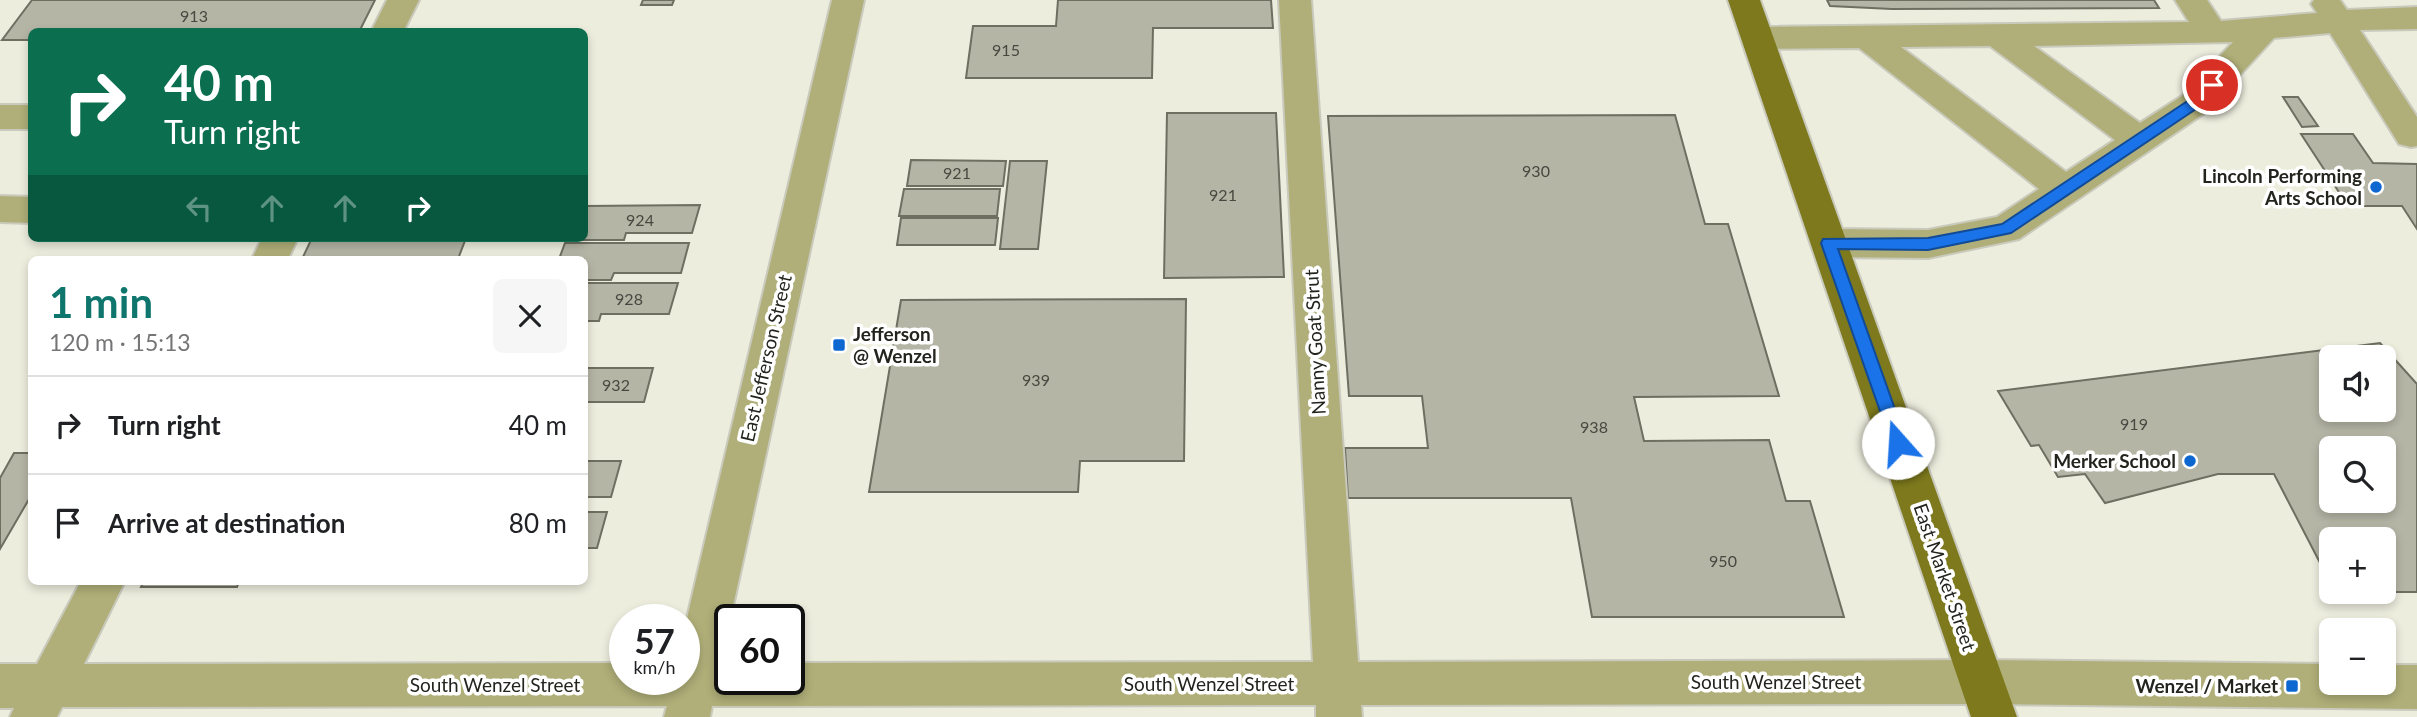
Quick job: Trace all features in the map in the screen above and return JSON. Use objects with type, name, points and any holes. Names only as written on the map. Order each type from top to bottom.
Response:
[{"type":"main road","name":"East Market Street","points":[[1744,0],[1988,699]]},
{"type":"street","points":[[389,28],[403,0]]},
{"type":"street","name":"East Jefferson Street","points":[[690,701],[848,0]]},
{"type":"street","name":"Nanny Goat Strut","points":[[1295,0],[1338,700]]},
{"type":"street","points":[[2191,0],[2212,33]]},
{"type":"street","points":[[1757,38],[2212,33],[2265,28],[2332,11],[2417,18]]},
{"type":"street","points":[[2332,11],[2410,135]]},
{"type":"street","points":[[1829,243],[1928,244],[2006,229],[2194,104],[2265,28]]},
{"type":"street","points":[[1998,36],[2139,140]]},
{"type":"street","points":[[1866,37],[2065,190]]},
{"type":"street","points":[[0,209],[28,209]]},
{"type":"street","points":[[41,701],[102,585]]},
{"type":"street","name":"South Wenzel Street","points":[[0,686],[41,701],[1988,699],[2417,687]]},
{"type":"building","points":[[32,0],[375,0],[361,28],[28,28],[28,40],[2,40]]},
{"type":"building","points":[[643,0],[674,0],[672,5],[641,5]]},
{"type":"building","points":[[1058,0],[1271,0],[1273,28],[1153,28],[1152,78],[966,78],[973,26],[1056,26]]},
{"type":"building","points":[[1827,0],[2154,0],[2159,8],[1892,9],[1830,6]]},
{"type":"building","points":[[2283,97],[2298,97],[2318,126],[2302,127]]},
{"type":"building","points":[[1167,113],[1276,113],[1284,277],[1164,278]]},
{"type":"building","points":[[1675,115],[1705,224],[1728,224],[1779,396],[1634,397],[1644,441],[1769,440],[1786,501],[1810,501],[1844,617],[1592,617],[1571,498],[1348,498],[1345,448],[1428,448],[1422,396],[1349,396],[1328,116]]},
{"type":"building","name":"Lincoln Performing Arts School","points":[[2301,134],[2353,134],[2373,163],[2417,164],[2417,229],[2402,206],[2348,206]]},
{"type":"building","points":[[911,160],[1006,161],[1003,186],[907,186]]},
{"type":"building","points":[[1010,161],[1047,161],[1038,249],[1000,249]]},
{"type":"building","points":[[904,189],[1000,189],[997,216],[899,216]]},
{"type":"building","points":[[700,205],[692,233],[626,233],[624,240],[588,240],[588,206]]},
{"type":"building","points":[[901,218],[998,218],[995,245],[897,245]]},
{"type":"building","points":[[310,242],[464,242],[459,256],[303,256]]},
{"type":"building","points":[[565,243],[689,243],[681,273],[614,273],[611,280],[588,280],[588,256],[560,256]]},
{"type":"building","points":[[588,283],[678,283],[669,314],[601,314],[599,321],[588,321]]},
{"type":"building","points":[[1186,299],[1184,461],[1080,461],[1078,492],[869,492],[901,300]]},
{"type":"building","name":"Merker School","points":[[2319,351],[2319,422],[2396,422],[2396,361],[2417,384],[2417,592],[2396,592],[2396,527],[2319,527],[2319,561],[2274,474],[2218,474],[2105,503],[2085,474],[2058,477],[2039,445],[2031,446],[1998,391]]},
{"type":"building","points":[[588,368],[653,368],[644,402],[588,402]]},
{"type":"building","points":[[14,453],[28,453],[28,501],[0,549],[0,478]]},
{"type":"building","points":[[588,461],[621,461],[611,497],[588,497]]},
{"type":"building","points":[[588,512],[607,512],[597,548],[588,548]]},
{"type":"building","points":[[142,585],[238,585],[237,587],[141,587]]},
{"type":"place","name":"Lincoln Performing Arts School","points":[[2376,187]]},
{"type":"place","name":"Jefferson @ Wenzel","points":[[839,345]]},
{"type":"place","name":"Merker School","points":[[2190,461]]},
{"type":"place","name":"Wenzel / Market","points":[[2292,686]]},
{"type":"route","points":[[1898,443],[1829,243],[1928,244],[2006,229],[2194,104],[2212,85]]}]
